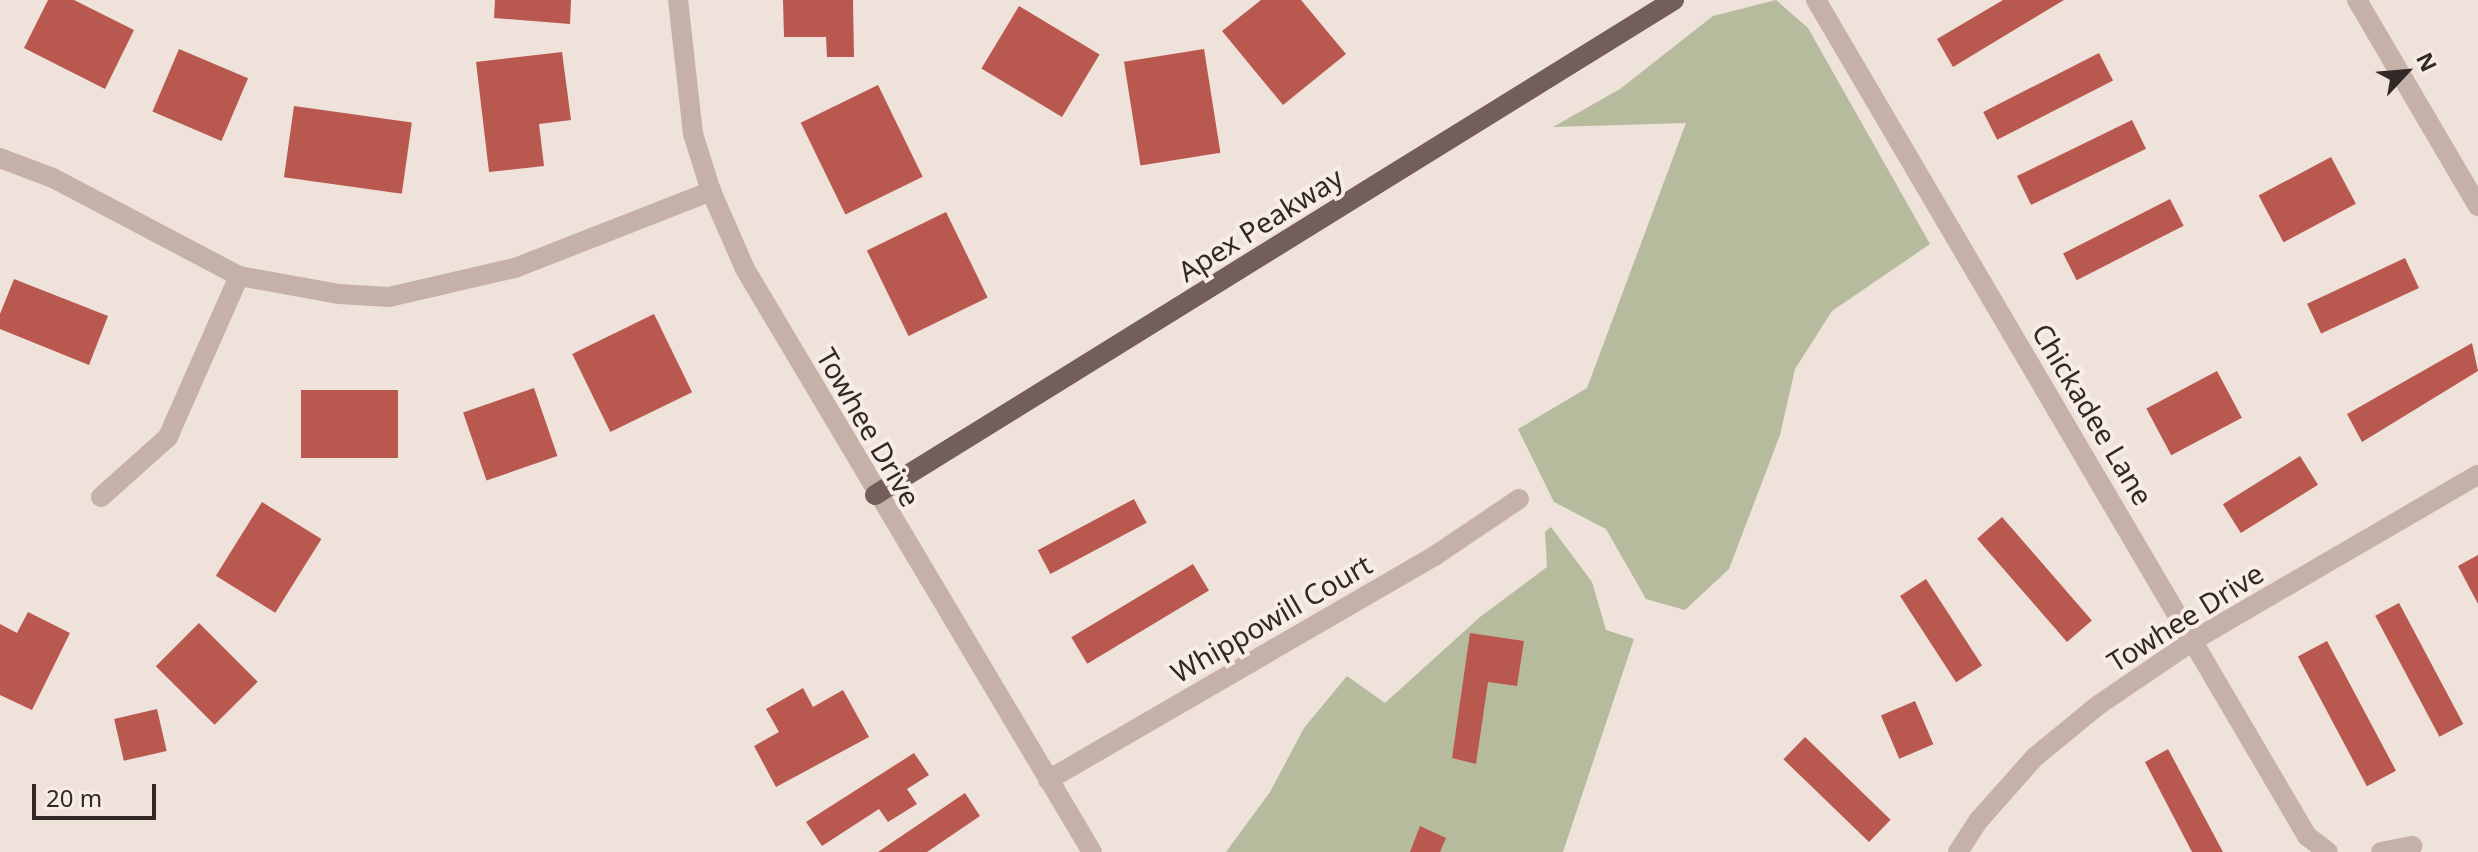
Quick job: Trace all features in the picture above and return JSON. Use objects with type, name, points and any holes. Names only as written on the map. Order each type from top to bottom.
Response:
[{"type":"main road","name":"Apex Peakway","points":[[875,495],[1674,0]]},
{"type":"street","name":"Towhee Drive","points":[[678,0],[682,66],[711,191],[745,269],[875,495],[1092,852]]},
{"type":"street","name":"Chickadee Lane","points":[[1816,0],[2307,836],[2328,852]]},
{"type":"street","points":[[2357,0],[2478,206]]},
{"type":"street","points":[[0,158],[53,178],[239,276],[339,294],[389,297],[448,287],[515,268],[711,191]]},
{"type":"street","points":[[101,497],[168,437],[239,276]]},
{"type":"street","name":"Towhee Drive","points":[[1958,852],[1979,820],[2035,757],[2097,706],[2194,640],[2478,475]]},
{"type":"street","name":"Whippowill Court","points":[[1048,780],[1436,555],[1519,499]]},
{"type":"street","points":[[2381,852],[2412,846]]},
{"type":"green space","points":[[1776,0],[1808,28],[1930,244],[1832,311],[1795,369],[1780,435],[1729,569],[1685,610],[1646,599],[1606,529],[1554,502],[1518,429],[1587,388],[1686,123],[1553,127],[1620,89],[1713,16]]},
{"type":"green space","points":[[1551,527],[1592,582],[1606,630],[1634,639],[1563,852],[1226,852],[1270,792],[1304,728],[1347,676],[1385,703],[1480,617],[1547,567],[1545,532]]},
{"type":"building","points":[[48,0],[74,0],[134,30],[105,89],[24,48]]},
{"type":"building","points":[[495,0],[571,0],[570,24],[494,18]]},
{"type":"building","points":[[783,0],[853,0],[854,57],[827,57],[826,37],[784,37]]},
{"type":"building","points":[[1261,0],[1301,0],[1346,54],[1283,105],[1222,31]]},
{"type":"building","points":[[2003,0],[2064,0],[1953,67],[1937,39]]},
{"type":"building","points":[[1019,6],[1100,54],[1062,117],[981,69]]},
{"type":"building","points":[[179,49],[248,78],[221,141],[152,112]]},
{"type":"building","points":[[1204,49],[1220,153],[1140,165],[1124,62]]},
{"type":"building","points":[[562,52],[571,120],[539,124],[544,166],[489,172],[476,62]]},
{"type":"building","points":[[2099,53],[2113,81],[1997,140],[1983,112]]},
{"type":"building","points":[[878,85],[923,177],[845,214],[801,123]]},
{"type":"building","points":[[294,106],[412,123],[402,194],[284,177]]},
{"type":"building","points":[[2132,120],[2146,149],[2031,205],[2017,176]]},
{"type":"building","points":[[2331,157],[2356,204],[2283,242],[2259,195]]},
{"type":"building","points":[[2170,199],[2184,226],[2077,280],[2063,253]]},
{"type":"building","points":[[946,212],[988,297],[909,336],[867,251]]},
{"type":"building","points":[[2405,258],[2419,288],[2321,334],[2307,304]]},
{"type":"building","points":[[14,279],[108,316],[89,365],[0,329],[0,314]]},
{"type":"building","points":[[654,314],[692,392],[610,432],[572,354]]},
{"type":"building","points":[[2472,343],[2478,371],[2362,442],[2347,414]]},
{"type":"building","points":[[2217,371],[2242,418],[2171,455],[2146,409]]},
{"type":"building","points":[[534,388],[557,456],[487,480],[463,412]]},
{"type":"building","points":[[301,390],[398,390],[398,458],[301,458]]},
{"type":"building","points":[[2300,456],[2318,485],[2241,533],[2223,504]]},
{"type":"building","points":[[1134,499],[1147,523],[1050,574],[1038,550]]},
{"type":"building","points":[[262,502],[321,539],[275,613],[216,576]]},
{"type":"building","points":[[2002,517],[2092,620],[2067,642],[1977,539]]},
{"type":"building","points":[[2478,555],[2478,604],[2458,566]]},
{"type":"building","points":[[1193,564],[1209,591],[1087,664],[1071,637]]},
{"type":"building","points":[[1926,579],[1982,665],[1956,682],[1900,596]]},
{"type":"building","points":[[2399,603],[2463,724],[2439,737],[2375,616]]},
{"type":"building","points":[[28,612],[70,633],[32,710],[0,695],[0,624],[17,633]]},
{"type":"building","points":[[199,623],[258,682],[215,725],[156,666]]},
{"type":"building","points":[[1470,633],[1524,641],[1517,686],[1488,682],[1476,764],[1452,758]]},
{"type":"building","points":[[2327,641],[2396,771],[2367,786],[2298,656]]},
{"type":"building","points":[[803,688],[813,707],[843,690],[869,737],[776,787],[754,746],[779,732],[766,709]]},
{"type":"building","points":[[1915,701],[1933,744],[1899,759],[1881,715]]},
{"type":"building","points":[[157,709],[167,751],[124,761],[114,719]]},
{"type":"building","points":[[1805,737],[1891,820],[1869,842],[1783,759]]},
{"type":"building","points":[[2168,749],[2223,852],[2192,852],[2145,762]]},
{"type":"building","points":[[914,753],[929,775],[907,789],[917,804],[888,822],[879,809],[822,846],[806,822]]},
{"type":"building","points":[[965,793],[980,816],[927,852],[878,852]]},
{"type":"building","points":[[1420,826],[1446,838],[1440,852],[1410,852]]}]
